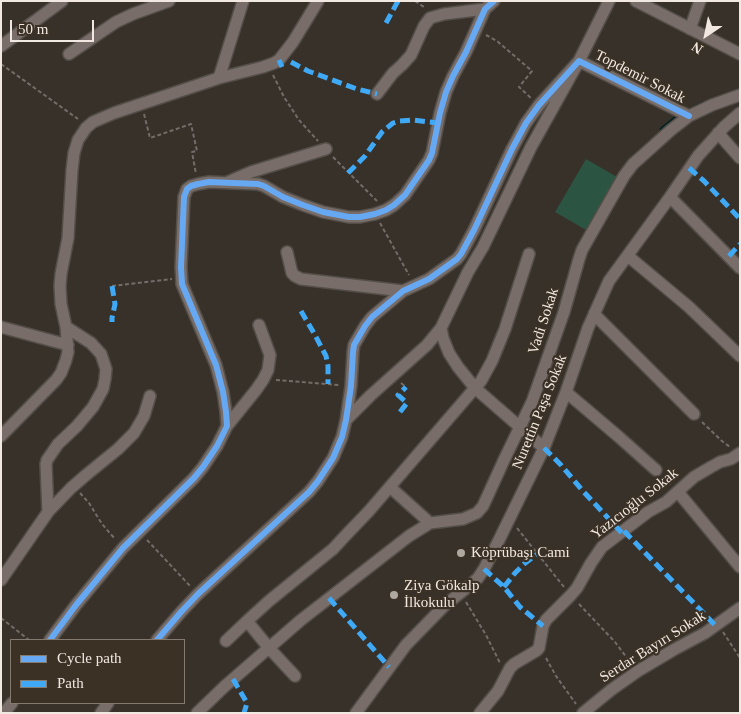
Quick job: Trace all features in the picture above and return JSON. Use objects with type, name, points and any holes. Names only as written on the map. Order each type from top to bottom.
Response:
[{"type":"street","points":[[69,54],[116,22],[170,1]]},
{"type":"street","points":[[219,78],[242,1]]},
{"type":"street","points":[[1,436],[56,380],[66,360],[68,345],[60,286],[68,238],[74,153],[82,133],[88,126],[100,118],[219,78],[269,65],[279,60],[293,42],[318,1]]},
{"type":"street","points":[[227,426],[223,392],[216,365],[184,291],[181,278],[185,193],[187,189],[198,184],[226,182],[258,184],[303,205],[339,216],[360,217],[380,212],[394,205],[405,195],[429,160],[446,92],[485,9],[494,1]]},
{"type":"street","points":[[346,420],[378,388],[427,345],[441,328],[532,146],[579,61],[609,1]]},
{"type":"street","points":[[636,1],[740,54]]},
{"type":"street","points":[[690,29],[700,1]]},
{"type":"street","points":[[1,46],[58,2]]},
{"type":"street","points":[[377,94],[393,73],[411,55],[424,26],[430,18],[444,14],[485,9]]},
{"type":"street","points":[[158,639],[198,594],[318,482],[333,458],[342,437],[351,386],[352,352],[357,339],[372,317],[403,291],[429,279],[461,254],[519,135],[539,105],[579,61]]},
{"type":"street","name":"Topdemir Sokak","points":[[579,61],[689,116]]},
{"type":"street","name":"Vadi Sokak","points":[[430,523],[463,519],[477,512],[483,506],[532,402],[547,362],[582,250],[628,170],[637,160],[689,116],[740,95]]},
{"type":"street","name":"Nurettin Paşa Sokak","points":[[356,713],[406,645],[445,605],[478,578],[484,569],[544,448],[594,314],[609,281],[698,156],[718,133],[740,113]]},
{"type":"street","points":[[718,133],[740,158]]},
{"type":"street","points":[[226,182],[251,172],[326,149]]},
{"type":"street","points":[[670,197],[740,268]]},
{"type":"street","points":[[287,252],[292,273],[301,279],[403,291]]},
{"type":"street","points":[[226,641],[269,601],[333,548],[369,511],[475,388],[487,371],[498,348],[530,254]]},
{"type":"street","points":[[628,256],[689,307],[740,356]]},
{"type":"street","points":[[594,314],[694,414]]},
{"type":"street","points":[[51,639],[76,605],[124,548],[194,478],[210,458],[227,426],[259,385],[268,370],[270,355],[259,324]]},
{"type":"street","points":[[1,327],[68,345]]},
{"type":"street","points":[[48,512],[47,460],[58,444],[93,407],[103,389],[106,369],[97,348],[66,327]]},
{"type":"street","points":[[441,328],[449,353],[475,388],[544,448]]},
{"type":"street","points":[[566,392],[656,470]]},
{"type":"street","points":[[1,580],[48,512],[80,480],[131,437],[144,416],[150,396]]},
{"type":"street","name":"Yazıcıoğlu Sokak","points":[[539,648],[542,626],[571,595],[602,547],[648,512],[666,502],[702,471],[737,456]]},
{"type":"street","points":[[198,713],[269,648],[322,603],[409,536],[430,523],[390,487]]},
{"type":"street","points":[[678,492],[740,567]]},
{"type":"street","name":"Serdar Bayırı Sokak","points":[[583,713],[638,671],[705,633],[740,608]]},
{"type":"street","points":[[247,621],[295,676]]},
{"type":"street","points":[[480,713],[498,690],[510,668],[536,652],[539,648]]},
{"type":"path","points":[[475,29],[497,41],[532,71],[519,87],[539,105]]},
{"type":"path","points":[[1,64],[88,126]]},
{"type":"path","points":[[272,73],[284,97],[299,120],[380,212],[415,285]]},
{"type":"path","points":[[143,112],[150,138],[191,124],[197,151],[192,152],[198,184]]},
{"type":"path","points":[[112,286],[181,278]]},
{"type":"path","points":[[276,380],[351,386]]},
{"type":"path","points":[[694,414],[722,442],[732,448],[737,456]]},
{"type":"path","points":[[656,470],[678,492]]},
{"type":"path","points":[[80,480],[84,485],[78,491],[89,503],[102,524],[124,548]]},
{"type":"path","points":[[510,519],[571,595],[615,642],[638,671]]},
{"type":"path","points":[[148,540],[198,594]]},
{"type":"path","points":[[460,594],[486,635],[506,675]]},
{"type":"path","points":[[1,618],[27,639]]},
{"type":"path","points":[[718,624],[740,658]]},
{"type":"path","points":[[539,648],[556,676],[583,713]]},
{"type":"green space","points":[[586,159],[617,177],[586,230],[555,212]]},
{"type":"waterway","points":[[691,109],[703,103]]},
{"type":"waterway","points":[[661,129],[676,117]]},
{"type":"marked path","points":[[386,23],[398,1]]},
{"type":"marked path","points":[[279,60],[282,67]]},
{"type":"marked path","points":[[291,62],[308,71],[357,89],[377,94]]},
{"type":"marked path","points":[[348,173],[365,156],[382,132],[393,123],[412,120],[438,123]]},
{"type":"marked path","points":[[689,168],[740,219]]},
{"type":"marked path","points":[[729,256],[740,244]]},
{"type":"marked path","points":[[112,286],[115,304],[112,322]]},
{"type":"marked path","points":[[301,311],[326,356],[328,384]]},
{"type":"marked path","points":[[400,412],[407,403],[398,395],[406,387]]},
{"type":"marked path","points":[[544,448],[622,533]]},
{"type":"marked path","points":[[624,531],[716,626]]},
{"type":"marked path","points":[[504,587],[515,573],[537,554]]},
{"type":"marked path","points":[[484,569],[504,587],[520,607],[543,626]]},
{"type":"marked path","points":[[329,598],[389,667]]},
{"type":"marked path","points":[[233,679],[247,703],[244,713]]},
{"type":"cycle path","points":[[51,639],[123,548],[194,478],[217,446],[227,426],[223,392],[216,365],[182,284],[184,197],[187,189],[191,186],[209,182],[258,184],[283,197],[323,212],[360,217],[386,210],[405,195],[429,160],[446,92],[485,9],[494,1]]},
{"type":"cycle path","points":[[158,639],[198,594],[309,492],[318,481],[333,458],[342,437],[351,386],[354,345],[365,326],[372,317],[403,291],[429,279],[457,259],[474,230],[526,123],[539,105],[579,61],[689,116]]},
{"type":"place","name":"Köprübaşı Cami","points":[[461,553]]},
{"type":"place","name":"Ziya Gökalp İlkokulu","points":[[394,595]]}]
